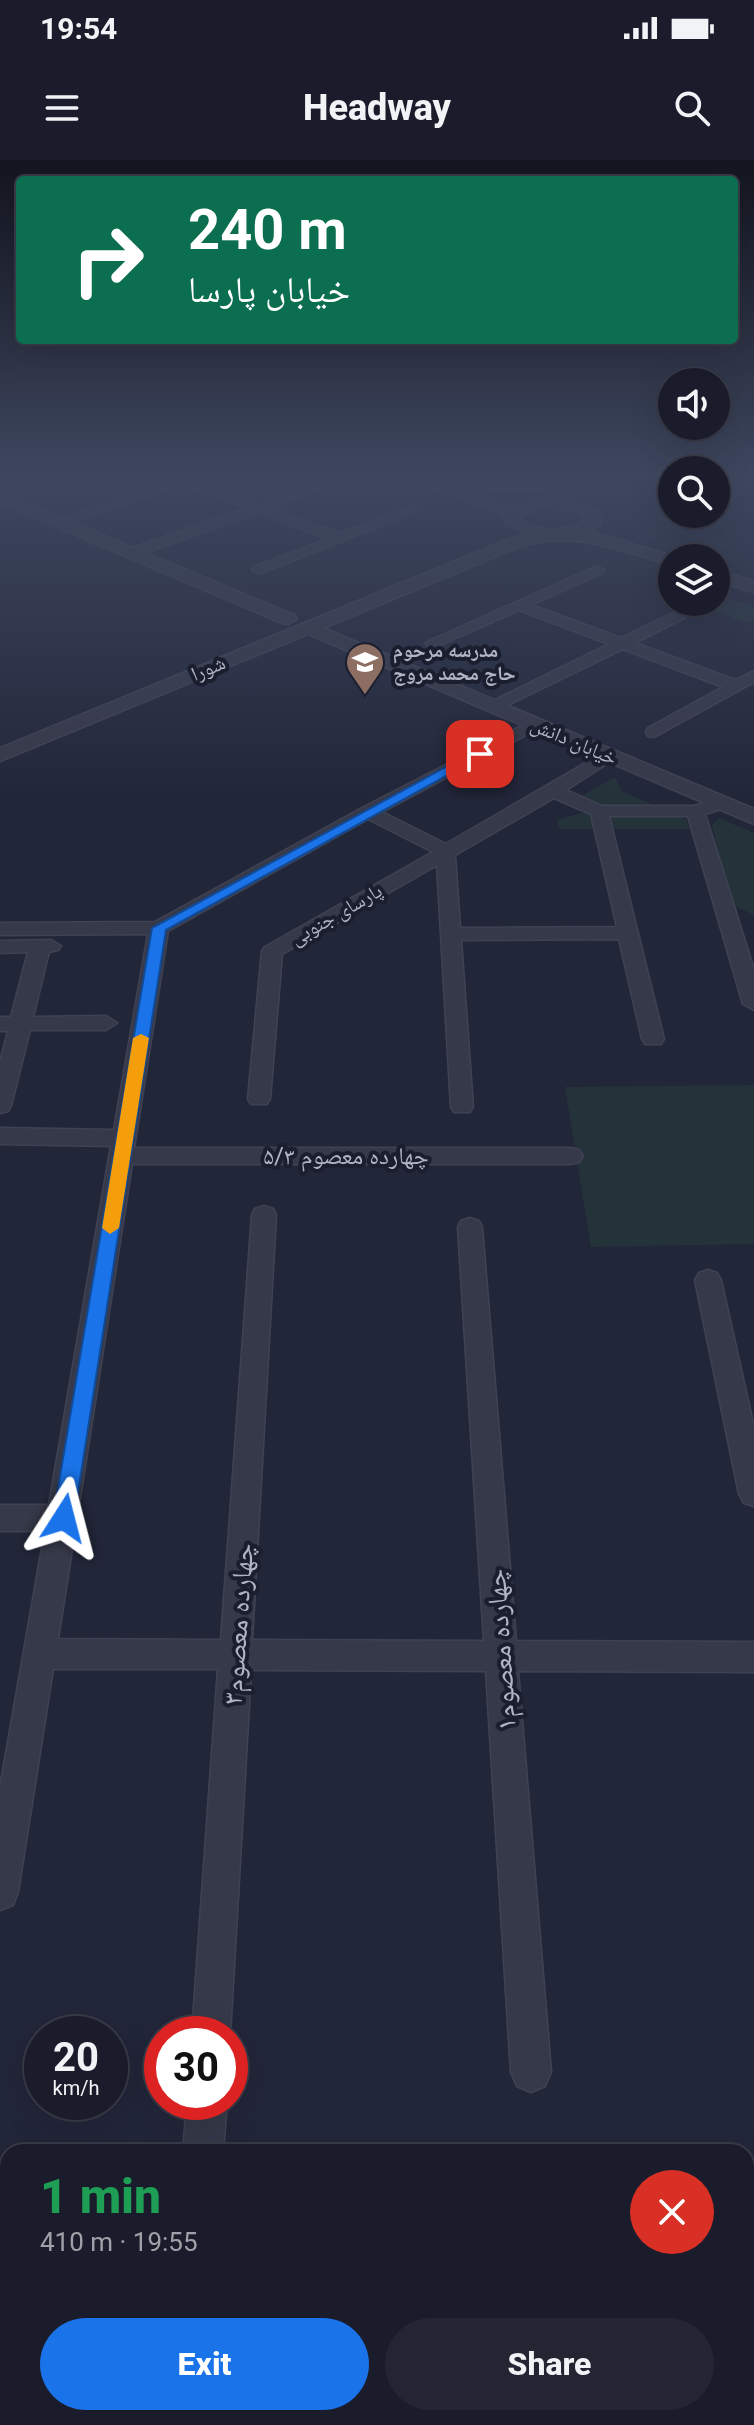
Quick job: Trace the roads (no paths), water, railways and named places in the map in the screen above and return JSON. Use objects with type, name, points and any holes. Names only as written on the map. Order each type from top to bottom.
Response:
[{"type":"street","name":"خیابان دانش","points":[[207,585],[754,817]]},
{"type":"street","name":"شورا","points":[[0,755],[385,585]]},
{"type":"street","name":"شورا","points":[[0,737],[400,585]]},
{"type":"street","points":[[433,643],[564,585]]},
{"type":"street","points":[[519,605],[735,686]]},
{"type":"street","points":[[493,707],[678,616]]},
{"type":"street","points":[[654,732],[754,676]]},
{"type":"street","points":[[0,929],[159,928],[535,724]]},
{"type":"street","points":[[445,851],[553,791],[608,755]]},
{"type":"street","points":[[553,791],[599,811],[695,811],[721,803]]},
{"type":"street","points":[[599,811],[653,1039]]},
{"type":"street","points":[[695,811],[754,1004]]},
{"type":"street","points":[[368,812],[445,851]]},
{"type":"street","points":[[445,851],[462,1107]]},
{"type":"street","name":"پارسای جنوبی","points":[[259,1099],[272,951],[445,851]]},
{"type":"street","points":[[0,1892],[159,928]]},
{"type":"street","points":[[450,934],[628,933]]},
{"type":"street","points":[[0,947],[114,945]]},
{"type":"street","points":[[0,1106],[10,1024],[40,946]]},
{"type":"street","points":[[10,1024],[106,1023]]},
{"type":"street","name":"چهارده معصوم ۵/۳","points":[[0,1136],[123,1147],[571,1156]]},
{"type":"street","name":"چهارده معصوم۳","points":[[212,2016],[264,1215]]},
{"type":"street","name":"چهارده معصوم۱","points":[[470,1227],[531,2072]]},
{"type":"street","points":[[708,1280],[754,1494]]},
{"type":"street","points":[[0,1518],[64,1518]]},
{"type":"street","points":[[41,1654],[754,1657]]},
{"type":"street","points":[[204,2144],[206,2120]]},
{"type":"place","name":"مدرسه مرحوم حاج محمد مروج","points":[[365,696]]}]
